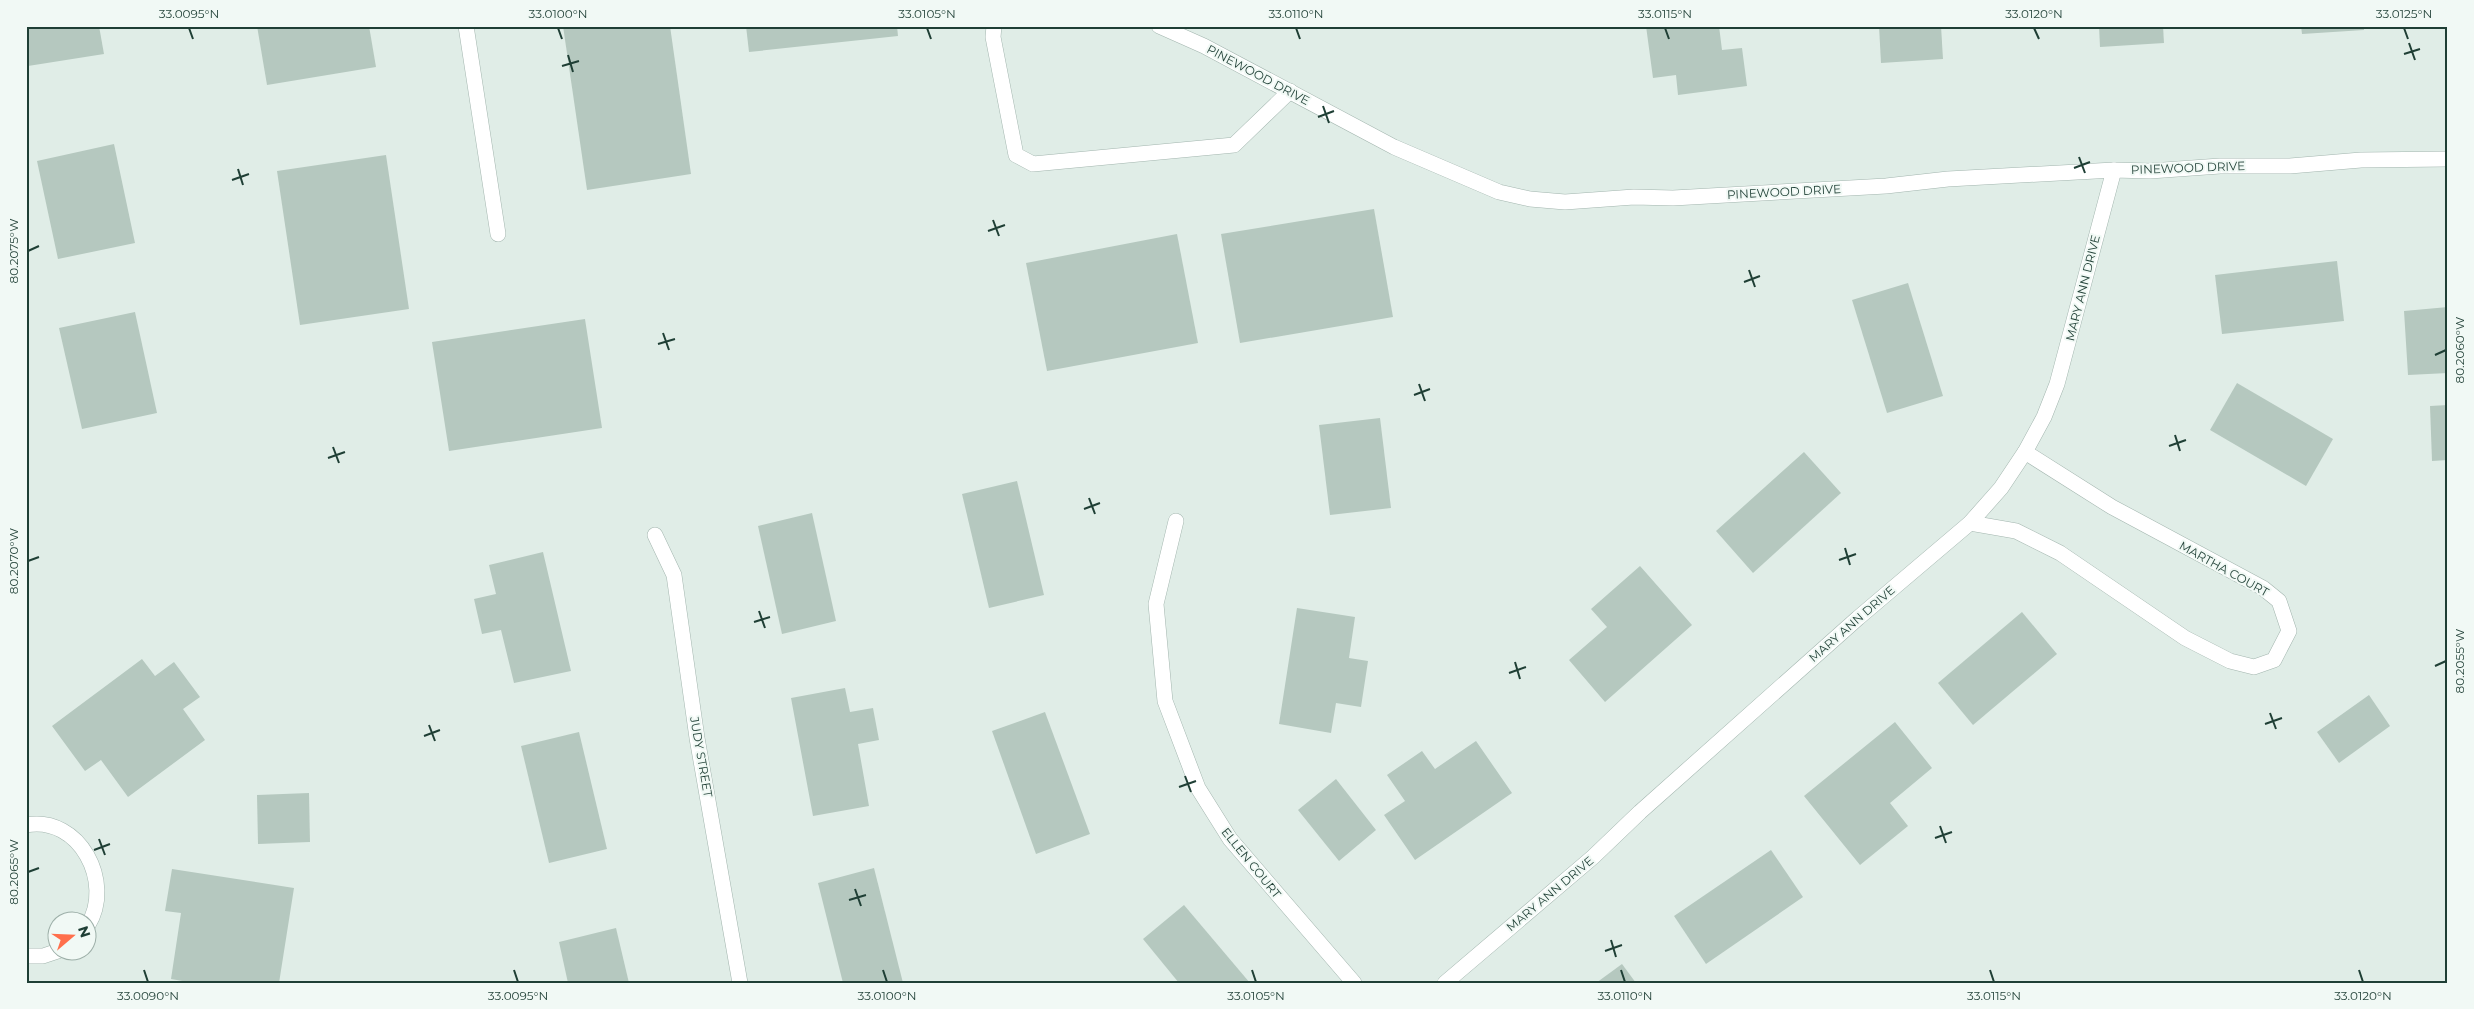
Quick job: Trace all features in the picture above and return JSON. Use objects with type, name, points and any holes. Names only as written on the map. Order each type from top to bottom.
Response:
[{"type":"street","points":[[466,26],[498,234]]},
{"type":"street","points":[[994,26],[993,37],[1016,155],[1033,164],[1234,145],[1290,92]]},
{"type":"street","name":"PINEWOOD DRIVE","points":[[1159,26],[1204,46],[1394,147],[1499,192],[1530,200],[1564,202],[1673,198],[1886,186],[1948,180],[2114,170],[2150,171],[2220,166],[2290,166],[2361,160],[2448,159]]},
{"type":"street","name":"MARY ANN DRIVE","points":[[1445,983],[1593,857],[1640,812],[1858,618],[1970,523],[2001,488],[2025,452],[2044,417],[2058,384],[2114,170]]},
{"type":"street","name":"MARTHA COURT","points":[[1970,523],[2016,531],[2060,553],[2185,638],[2230,661],[2254,667],[2274,660],[2290,631],[2279,602],[2263,588],[2112,507],[2025,452]]},
{"type":"street","name":"ELLEN COURT","points":[[1176,520],[1156,604],[1165,701],[1195,780],[1230,839],[1354,983]]},
{"type":"street","name":"JUDY STREET","points":[[654,535],[674,575],[697,738],[740,983]]},
{"type":"street","points":[[26,825],[52,827],[72,837],[86,853],[95,872],[98,894],[94,912]]},
{"type":"street","points":[[26,956],[48,954]]},
{"type":"building","points":[[26,26],[99,26],[104,54],[28,66]]},
{"type":"building","points":[[257,26],[369,26],[376,67],[267,85]]},
{"type":"building","points":[[563,26],[670,26],[691,174],[587,190]]},
{"type":"building","points":[[746,26],[897,26],[898,36],[749,52]]},
{"type":"building","points":[[1646,26],[1719,26],[1722,50],[1742,48],[1747,86],[1678,95],[1676,75],[1653,78]]},
{"type":"building","points":[[1879,26],[1941,26],[1943,59],[1881,63]]},
{"type":"building","points":[[2099,26],[2163,26],[2164,43],[2100,47]]},
{"type":"building","points":[[2301,26],[2364,26],[2364,30],[2302,34]]},
{"type":"building","points":[[114,144],[135,243],[58,259],[37,161]]},
{"type":"building","points":[[386,155],[409,309],[300,325],[277,171]]},
{"type":"building","points":[[1374,209],[1393,317],[1240,343],[1221,234]]},
{"type":"building","points":[[1177,234],[1198,343],[1047,371],[1026,263]]},
{"type":"building","points":[[2337,261],[2344,321],[2222,334],[2215,275]]},
{"type":"building","points":[[1908,283],[1943,396],[1887,413],[1852,300]]},
{"type":"building","points":[[2448,307],[2448,373],[2408,375],[2404,311]]},
{"type":"building","points":[[135,312],[157,413],[82,429],[59,328]]},
{"type":"building","points":[[585,319],[602,428],[449,451],[432,342]]},
{"type":"building","points":[[2237,383],[2333,439],[2306,486],[2210,430]]},
{"type":"building","points":[[2448,405],[2448,460],[2432,461],[2430,406]]},
{"type":"building","points":[[1380,418],[1391,508],[1330,515],[1319,425]]},
{"type":"building","points":[[1804,452],[1841,493],[1753,573],[1716,531]]},
{"type":"building","points":[[1017,481],[1044,595],[989,608],[962,494]]},
{"type":"building","points":[[812,513],[836,621],[782,634],[758,526]]},
{"type":"building","points":[[543,552],[571,671],[514,683],[501,630],[482,634],[474,599],[496,594],[489,565]]},
{"type":"building","points":[[1640,566],[1692,625],[1605,702],[1569,660],[1607,627],[1591,609]]},
{"type":"building","points":[[1297,608],[1355,617],[1349,658],[1368,661],[1361,707],[1336,703],[1331,733],[1279,724]]},
{"type":"building","points":[[2022,612],[2057,654],[1973,725],[1938,683]]},
{"type":"building","points":[[142,659],[155,676],[174,662],[200,697],[183,709],[205,740],[128,797],[101,760],[85,771],[52,726]]},
{"type":"building","points":[[845,688],[850,712],[873,708],[879,740],[858,744],[869,806],[813,816],[791,698]]},
{"type":"building","points":[[2369,695],[2390,726],[2339,763],[2317,732]]},
{"type":"building","points":[[1045,712],[1090,834],[1036,854],[992,731]]},
{"type":"building","points":[[1895,722],[1932,768],[1890,803],[1908,826],[1860,865],[1804,796]]},
{"type":"building","points":[[579,732],[607,849],[549,863],[521,746]]},
{"type":"building","points":[[1476,741],[1512,793],[1415,860],[1384,815],[1405,801],[1387,775],[1422,751],[1435,769]]},
{"type":"building","points":[[1336,779],[1376,830],[1339,861],[1298,810]]},
{"type":"building","points":[[309,793],[310,842],[258,844],[257,795]]},
{"type":"building","points":[[1771,850],[1803,897],[1706,964],[1674,916]]},
{"type":"building","points":[[874,868],[903,983],[843,983],[818,883]]},
{"type":"building","points":[[172,869],[294,888],[279,983],[194,983],[171,979],[181,913],[165,911]]},
{"type":"building","points":[[1184,905],[1250,983],[1179,983],[1143,939]]},
{"type":"building","points":[[616,928],[629,983],[568,983],[559,942]]},
{"type":"building","points":[[1622,964],[1636,983],[1596,983]]}]
